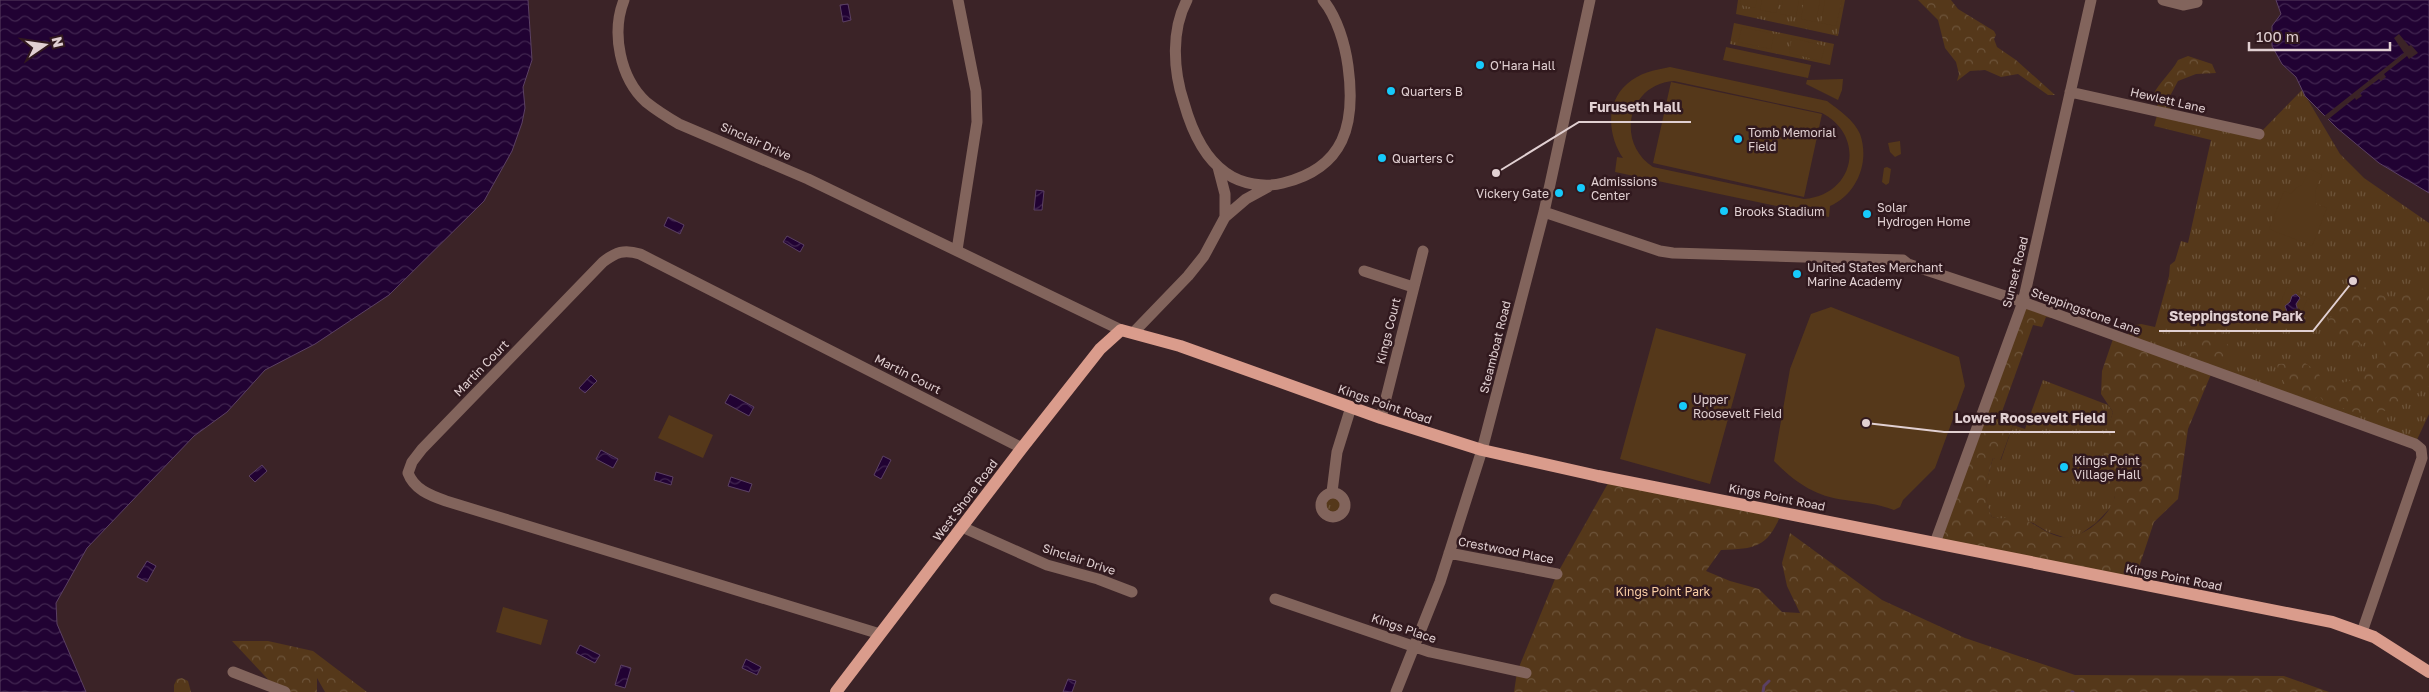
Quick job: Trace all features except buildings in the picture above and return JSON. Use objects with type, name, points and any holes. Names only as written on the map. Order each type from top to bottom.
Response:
[{"type":"main road","name":"Kings Point Road","points":[[1128,331],[1381,418],[1482,450],[1598,476],[2332,622],[2362,632],[2429,672]]},
{"type":"main road","name":"West Shore Road","points":[[836,692],[1100,349],[1128,331]]},
{"type":"street","name":"Sinclair Drive","points":[[624,0],[618,32],[622,60],[630,80],[645,100],[661,113],[679,124],[808,179],[1128,331]]},
{"type":"street","points":[[957,250],[977,122],[976,91],[958,0]]},
{"type":"street","points":[[1188,0],[1179,15],[1177,75],[1190,121],[1201,145],[1227,174],[1268,187]]},
{"type":"street","points":[[1128,331],[1204,256],[1225,217],[1246,199],[1268,187],[1300,179],[1317,171],[1338,149],[1347,128],[1351,90],[1346,55],[1335,20],[1323,0]]},
{"type":"street","name":"Steamboat Road","points":[[1396,692],[1450,553],[1482,450],[1544,212],[1590,0]]},
{"type":"street","name":"Sunset Road","points":[[1935,543],[2023,302],[2091,0]]},
{"type":"street","points":[[2163,0],[2183,5],[2197,2]]},
{"type":"street","name":"Hewlett Lane","points":[[2070,92],[2259,134]]},
{"type":"street","points":[[1218,166],[1225,194],[1225,217]]},
{"type":"street","name":"Steppingstone Lane","points":[[1544,212],[1660,251],[1673,253],[1903,260],[1908,264],[2023,302],[2418,446],[2422,458],[2362,632]]},
{"type":"street","name":"Martin Court","points":[[880,634],[446,501],[420,489],[412,483],[408,473],[412,462],[422,449],[603,262],[616,252],[629,250],[1022,448]]},
{"type":"street","name":"Kings Court","points":[[1381,418],[1423,251]]},
{"type":"street","points":[[1364,271],[1413,287]]},
{"type":"street","points":[[1332,492],[1336,458],[1351,407]]},
{"type":"street","name":"Sinclair Drive","points":[[962,527],[1047,565],[1098,579],[1132,592]]},
{"type":"street","name":"Crestwood Place","points":[[1450,553],[1557,574]]},
{"type":"street","name":"Kings Place","points":[[1275,599],[1442,655],[1526,673]]},
{"type":"street","points":[[233,672],[285,692]]},
{"type":"green space","points":[[1738,0],[1845,0],[1838,36],[1736,14]]},
{"type":"green space","points":[[1741,0],[1757,0],[1755,8],[1740,5]]},
{"type":"green space","points":[[1762,0],[1779,0],[1776,13],[1760,10]]},
{"type":"green space","points":[[1783,0],[1799,0],[1796,17],[1780,14]]},
{"type":"green space","points":[[1804,0],[1820,0],[1816,22],[1801,19]]},
{"type":"green space","points":[[1825,0],[1842,0],[1836,26],[1821,23]]},
{"type":"green space","points":[[1918,0],[1951,0],[1958,9],[1994,31],[1997,47],[2016,60],[2055,95],[2048,95],[2018,74],[2001,77],[1985,70],[1970,71],[1957,81],[1959,74],[1956,62],[1945,48],[1938,20]]},
{"type":"green space","points":[[1734,23],[1834,44],[1830,65],[1730,44]]},
{"type":"green space","points":[[1742,27],[1774,34],[1771,49],[1738,42]]},
{"type":"green space","points":[[1792,38],[1825,46],[1821,61],[1789,53]]},
{"type":"green space","points":[[1726,47],[1811,65],[1808,78],[1723,60]]},
{"type":"green space","points":[[2188,56],[2212,64],[2216,73],[2196,74],[2178,81],[2170,96],[2177,105],[2169,109],[2158,107],[2153,95],[2178,60]]},
{"type":"green space","points":[[1670,67],[1827,101],[1850,120],[1860,134],[1863,145],[1862,166],[1859,176],[1847,194],[1830,206],[1829,217],[1615,172],[1617,157],[1623,158],[1614,140],[1612,130],[1612,110],[1615,100],[1627,84],[1637,77],[1647,72]],"holes":[[[1674,81],[1822,113],[1836,123],[1845,136],[1849,150],[1849,163],[1844,176],[1834,187],[1821,195],[1804,199],[1653,167],[1641,156],[1634,143],[1631,130],[1632,116],[1637,103],[1646,92],[1658,85]]]},
{"type":"green space","points":[[1843,79],[1842,90],[1838,100],[1806,84],[1807,80]]},
{"type":"green space","name":"Tomb Memorial Field","points":[[1671,82],[1822,114],[1804,197],[1653,163]]},
{"type":"green space","points":[[2302,90],[2340,154],[2364,178],[2429,223],[2429,414],[2415,444],[2125,340],[2132,326],[2141,324],[2155,327],[2169,276],[2170,265],[2175,261],[2181,241],[2188,243],[2211,140],[2154,126],[2158,112],[2259,134]]},
{"type":"green space","points":[[1900,141],[1901,154],[1895,157],[1890,152],[1888,143]]},
{"type":"green space","points":[[1884,168],[1891,169],[1889,183],[1886,185],[1882,182]]},
{"type":"green space","points":[[2310,169],[2322,175],[2315,191],[2316,204],[2327,208],[2312,246],[2269,229],[2284,191],[2291,194],[2302,185]]},
{"type":"green space","points":[[2287,287],[2310,299],[2307,300],[2297,323],[2276,314]]},
{"type":"green space","points":[[2363,287],[2375,290],[2377,294],[2389,298],[2402,297],[2420,289],[2429,289],[2429,386],[2389,409],[2369,414],[2357,413],[2339,407],[2334,400],[2326,405],[2319,395],[2311,402],[2299,397],[2281,377],[2277,364],[2305,363],[2318,372],[2322,381],[2333,383],[2354,379],[2364,373],[2378,356],[2383,345],[2384,335],[2349,349],[2334,338],[2328,325],[2328,320],[2348,299],[2351,292]]},
{"type":"green space","points":[[2023,302],[2053,313],[2051,318],[2046,317],[2042,327],[2033,325],[1999,420],[2013,425],[2000,461],[1993,458],[1987,481],[1986,495],[1992,517],[2022,519],[2056,536],[2076,536],[2092,527],[2106,513],[2115,497],[2114,484],[2103,449],[2105,435],[2113,412],[2101,394],[2102,371],[2114,336],[2177,354],[2186,342],[2193,322],[2197,317],[2212,312],[2220,323],[2224,340],[2242,362],[2231,362],[2212,372],[2188,429],[2178,499],[2154,522],[2133,585],[1935,542]]},
{"type":"green space","points":[[1831,307],[1959,357],[1965,386],[1935,468],[1903,500],[1900,507],[1894,510],[1834,498],[1814,491],[1798,482],[1774,461],[1790,369],[1811,314]]},
{"type":"green space","name":"Upper Roosevelt Field","points":[[1656,328],[1746,354],[1710,484],[1620,459]]},
{"type":"green space","points":[[2043,380],[2108,405],[2113,412],[2108,429],[2116,491],[2113,505],[2096,523],[2079,535],[2066,538],[2048,532],[2033,523],[2011,518],[1999,519],[1992,517],[1987,502],[1987,480],[1993,458],[2001,460],[2013,425],[2025,429]]},
{"type":"green space","points":[[669,415],[713,435],[703,458],[658,438]]},
{"type":"green space","name":"Kings Point Park","points":[[1611,478],[1782,512],[1772,533],[1760,544],[1744,549],[1721,550],[1706,571],[1730,581],[1759,589],[1782,612],[1800,613],[1787,586],[1782,563],[1790,533],[1882,600],[1965,638],[2075,675],[2284,676],[2329,692],[1514,692],[1517,672],[1557,574]]},
{"type":"green space","points":[[1333,496],[1339,499],[1342,505],[1339,511],[1333,514],[1327,511],[1324,505],[1327,499]]},
{"type":"green space","points":[[503,607],[548,620],[541,645],[496,632]]},
{"type":"green space","points":[[232,641],[268,641],[313,651],[367,692],[325,692],[317,678],[317,692],[280,692]]},
{"type":"green space","points":[[182,678],[188,681],[191,692],[174,692],[174,685],[177,679]]},
{"type":"water","points":[[0,0],[528,0],[532,60],[523,87],[525,108],[522,123],[512,151],[484,201],[389,295],[315,344],[265,370],[227,412],[194,436],[87,548],[56,603],[57,624],[86,692],[0,692]]},
{"type":"water","points":[[2276,0],[2429,0],[2429,193],[2379,163],[2337,128],[2305,96],[2296,77],[2282,64],[2272,46],[2272,26],[2281,14]]},
{"type":"water","points":[[848,4],[851,20],[843,22],[840,5]]},
{"type":"water","points":[[1036,190],[1044,191],[1042,210],[1034,210]]},
{"type":"water","points":[[668,217],[684,225],[680,234],[664,226]]},
{"type":"water","points":[[787,236],[804,245],[800,252],[783,242]]},
{"type":"water","points":[[2296,294],[2300,298],[2296,304],[2298,311],[2294,314],[2288,314],[2285,306],[2290,302],[2292,296]]},
{"type":"water","points":[[591,375],[597,381],[585,393],[579,388]]},
{"type":"water","points":[[730,394],[754,407],[749,416],[725,403]]},
{"type":"water","points":[[601,450],[618,459],[613,468],[596,459]]},
{"type":"water","points":[[883,456],[891,460],[881,479],[874,475]]},
{"type":"water","points":[[262,465],[267,471],[255,482],[249,476]]},
{"type":"water","points":[[656,472],[673,477],[671,485],[654,480]]},
{"type":"water","points":[[731,477],[752,484],[749,492],[728,486]]},
{"type":"water","points":[[147,561],[156,566],[147,582],[137,577]]},
{"type":"water","points":[[580,645],[600,655],[595,663],[576,653]]},
{"type":"water","points":[[746,659],[761,667],[757,675],[742,668]]},
{"type":"water","points":[[621,665],[631,668],[625,688],[615,685]]},
{"type":"water","points":[[1068,679],[1076,681],[1072,692],[1063,692]]},
{"type":"pier","points":[[2399,34],[2418,53],[2409,59],[2407,56],[2384,74],[2386,77],[2381,81],[2379,79],[2360,93],[2362,96],[2356,100],[2355,98],[2326,121],[2323,117],[2404,53],[2394,38]]},
{"type":"waterway","points":[[1763,692],[1764,686],[1769,681]]},
{"type":"place","name":"O'Hara Hall","points":[[1480,65]]},
{"type":"place","name":"Quarters B","points":[[1391,91]]},
{"type":"place","name":"Tomb Memorial Field","points":[[1738,139]]},
{"type":"place","name":"Quarters C","points":[[1382,158]]},
{"type":"place","name":"Furuseth Hall","points":[[1496,173]]},
{"type":"place","name":"Admissions Center","points":[[1581,188]]},
{"type":"place","name":"Vickery Gate","points":[[1559,193]]},
{"type":"place","name":"Brooks Stadium","points":[[1724,211]]},
{"type":"place","name":"Solar Hydrogen Home","points":[[1867,214]]},
{"type":"place","name":"United States Merchant Marine Academy","points":[[1797,274]]},
{"type":"place","name":"Steppingstone Park","points":[[2353,281]]},
{"type":"place","name":"Upper Roosevelt Field","points":[[1683,406]]},
{"type":"place","name":"Lower Roosevelt Field","points":[[1866,423]]},
{"type":"place","name":"Kings Point Village Hall","points":[[2064,467]]}]
